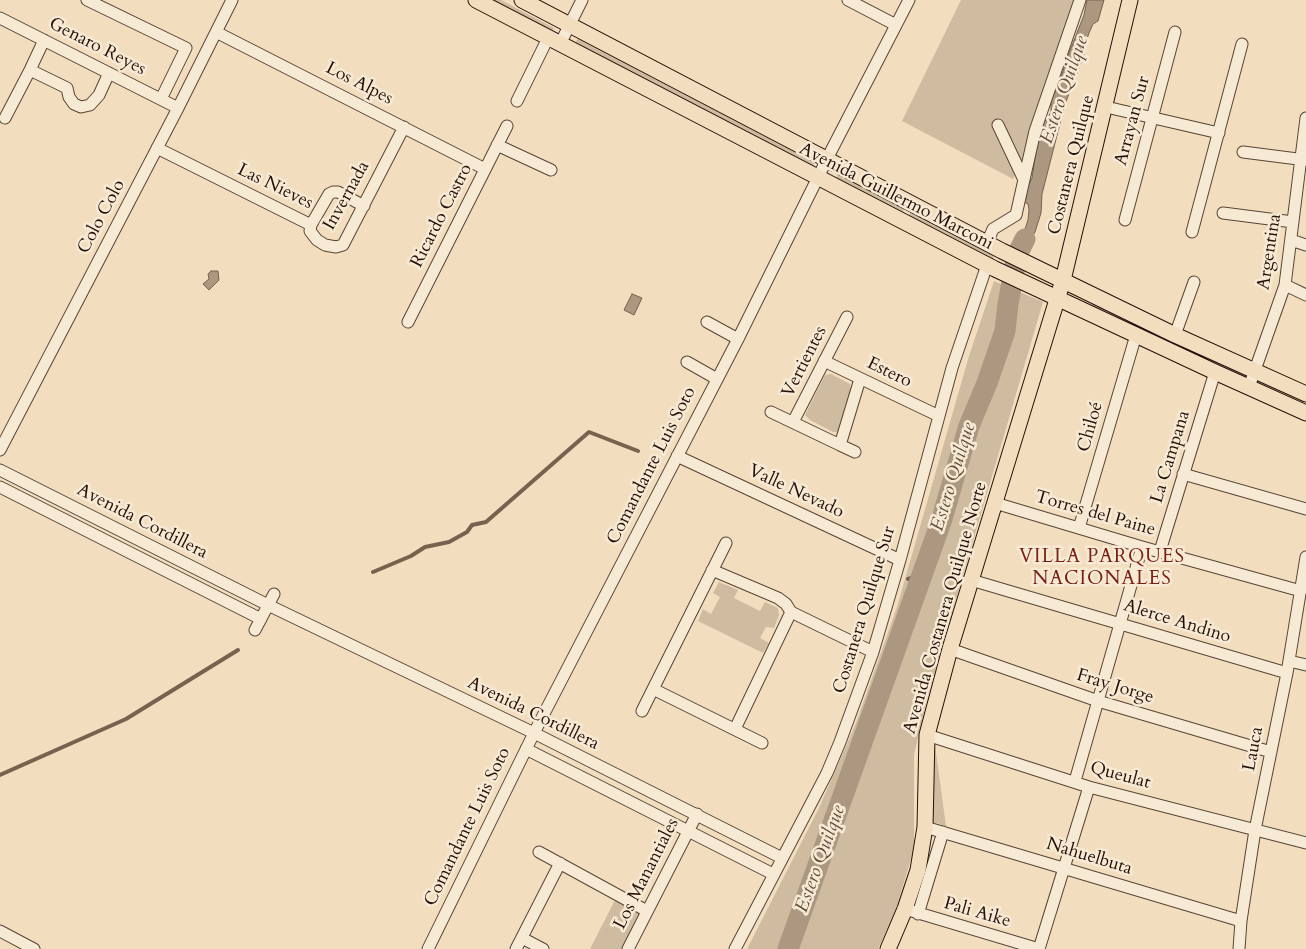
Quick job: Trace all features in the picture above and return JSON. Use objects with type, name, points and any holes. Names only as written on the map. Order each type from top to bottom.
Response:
[{"type":"main road","name":"Avenida Guillermo Marconi","points":[[476,0],[1023,283],[1306,413]]},
{"type":"main road","name":"Avenida Guillermo Marconi","points":[[522,0],[1002,251],[1175,335],[1306,394]]},
{"type":"main road","name":"Costanera Quilque","points":[[1062,280],[1106,107],[1130,0]]},
{"type":"main road","points":[[902,221],[911,203]]},
{"type":"main road","name":"Avenida Costanera Quilque Norte","points":[[888,949],[912,912],[925,827],[927,735],[950,650],[1062,280]]},
{"type":"street","points":[[87,0],[186,48],[161,99]]},
{"type":"street","name":"Colo Colo","points":[[0,450],[158,148],[232,0]]},
{"type":"street","points":[[516,101],[554,41],[569,25],[582,0]]},
{"type":"street","points":[[848,0],[896,25]]},
{"type":"street","name":"Comandante Luis Soto","points":[[428,949],[534,733],[738,339],[818,177],[909,0]]},
{"type":"street","points":[[987,243],[993,230],[1016,214],[1035,131],[1080,0]]},
{"type":"street","name":"Genaro Reyes","points":[[0,18],[178,108]]},
{"type":"street","name":"Los Alpes","points":[[216,32],[404,126],[485,169]]},
{"type":"street","name":"Arrayan Sur","points":[[1125,220],[1175,32]]},
{"type":"street","points":[[5,118],[44,40]]},
{"type":"street","points":[[1192,232],[1242,44]]},
{"type":"street","points":[[30,70],[67,88],[69,97],[74,104],[81,107],[90,105],[99,95],[110,73]]},
{"type":"street","points":[[1106,107],[1219,132]]},
{"type":"street","name":"Argentina","points":[[1249,387],[1285,284],[1303,159],[1306,118]]},
{"type":"street","points":[[998,125],[1024,180]]},
{"type":"street","name":"Invernada","points":[[311,225],[310,231],[317,240],[325,245],[336,247],[343,245],[404,126]]},
{"type":"street","name":"Ricardo Castro","points":[[408,322],[507,126]]},
{"type":"street","points":[[497,145],[551,170]]},
{"type":"street","name":"Las Nieves","points":[[158,148],[311,225],[329,194],[333,192],[338,192],[364,206]]},
{"type":"street","points":[[1243,152],[1303,159]]},
{"type":"street","points":[[1223,213],[1293,222]]},
{"type":"street","points":[[1291,240],[1306,245]]},
{"type":"street","name":"Costanera Quilque Sur","points":[[735,949],[827,773],[840,742],[873,652],[952,368],[991,267]]},
{"type":"street","points":[[1175,335],[1194,282]]},
{"type":"street","points":[[1285,284],[1306,295]]},
{"type":"street","name":"Vertientes","points":[[793,422],[847,317]]},
{"type":"street","points":[[707,322],[738,339]]},
{"type":"street","name":"Chiloé","points":[[1079,528],[1136,335]]},
{"type":"street","points":[[687,362],[717,379]]},
{"type":"street","name":"Estero","points":[[824,362],[939,416]]},
{"type":"street","name":"La Campana","points":[[1160,551],[1215,372]]},
{"type":"street","points":[[840,444],[860,379]]},
{"type":"street","name":"Vertientes","points":[[771,412],[855,452]]},
{"type":"street","name":"Valle Nevado","points":[[677,456],[900,560]]},
{"type":"street","name":"Avenida Cordillera","points":[[0,470],[271,600],[782,858]]},
{"type":"street","points":[[1183,474],[1306,508]]},
{"type":"street","name":"Avenida Cordillera","points":[[0,487],[261,619]]},
{"type":"street","name":"Torres del Paine","points":[[994,503],[1142,547],[1301,590]]},
{"type":"street","points":[[642,711],[726,542]]},
{"type":"street","points":[[1074,782],[1142,547]]},
{"type":"street","name":"Lauca","points":[[1239,949],[1241,921],[1255,830],[1287,673],[1306,557]]},
{"type":"street","points":[[712,570],[778,598],[786,604],[791,612],[873,652]]},
{"type":"street","name":"Alerce Andino","points":[[971,580],[1287,673]]},
{"type":"street","points":[[255,630],[271,600]]},
{"type":"street","points":[[735,729],[791,612]]},
{"type":"street","name":"Fray Jorge","points":[[950,650],[1098,701],[1271,752]]},
{"type":"street","points":[[1288,661],[1306,664]]},
{"type":"street","points":[[653,689],[762,742]]},
{"type":"street","name":"Queulat","points":[[927,735],[1088,787],[1306,843]]},
{"type":"street","name":"Avenida Cordillera","points":[[526,749],[773,874]]},
{"type":"street","points":[[1039,949],[1088,787]]},
{"type":"street","name":"Los Manantiales","points":[[628,949],[697,814]]},
{"type":"street","name":"Nahuelbuta","points":[[925,827],[1241,921]]},
{"type":"street","name":"Avenida Costanera Quilque Norte","points":[[912,912],[943,832]]},
{"type":"street","points":[[540,852],[647,911]]},
{"type":"street","points":[[516,949],[560,864]]},
{"type":"street","name":"Pali Aike","points":[[912,912],[1039,949]]},
{"type":"street","points":[[0,931],[34,949]]},
{"type":"street","points":[[522,938],[543,949]]},
{"type":"shaded area","points":[[486,0],[501,0],[554,28],[551,34]]},
{"type":"shaded area","points":[[961,0],[1075,0],[1028,145],[1013,179],[902,121]]},
{"type":"shaded area","points":[[578,38],[815,162],[812,168],[574,45]]},
{"type":"shaded area","points":[[838,174],[904,209],[902,215],[835,180]]},
{"type":"shaded area","points":[[911,211],[994,253],[993,261],[908,218]]},
{"type":"shaded area","points":[[994,281],[1043,302],[928,695],[914,755],[914,849],[895,912],[878,949],[747,949],[819,808],[856,723],[897,607],[969,356]]},
{"type":"shaded area","points":[[1093,300],[1247,372],[1245,379],[1091,306]]},
{"type":"shaded area","points":[[831,374],[850,384],[851,391],[839,432],[833,432],[810,420],[805,415],[825,375]]},
{"type":"shaded area","points":[[719,582],[738,590],[734,598],[760,611],[765,602],[778,608],[779,615],[774,628],[766,627],[760,638],[769,643],[763,653],[698,621],[703,609],[711,614],[720,597],[713,593]]},
{"type":"shaded area","points":[[932,744],[935,745],[946,826],[933,822]]},
{"type":"shaded area","points":[[615,900],[642,913],[623,949],[590,949]]},
{"type":"water","points":[[1087,0],[1104,0],[1098,21],[1093,24],[1089,33],[1084,48],[1084,55],[1065,104],[1042,194],[1041,213],[1035,232],[1024,249],[1025,258],[1010,250],[1016,245],[1024,232],[1028,220],[1029,210],[1028,204],[1024,202],[1024,195],[1032,178],[1040,126],[1051,112],[1051,100],[1084,15]]},
{"type":"water","points":[[211,271],[218,271],[219,280],[209,290],[203,284],[209,279],[208,274]]},
{"type":"water","points":[[632,294],[642,298],[634,315],[624,310]]},
{"type":"waterway","name":"Estero Quilque","points":[[788,949],[941,522],[969,426],[987,383],[1005,331],[1017,255],[1025,239]]},
{"type":"waterway","points":[[373,572],[411,556],[425,547],[449,542],[467,532],[472,525],[486,522],[589,432],[638,451]]},
{"type":"waterway","points":[[908,579],[922,575]]},
{"type":"waterway","points":[[0,775],[126,719],[238,650]]},
{"type":"district","name":"VILLA PARQUES NACIONALES","points":[[1102,569]]}]
